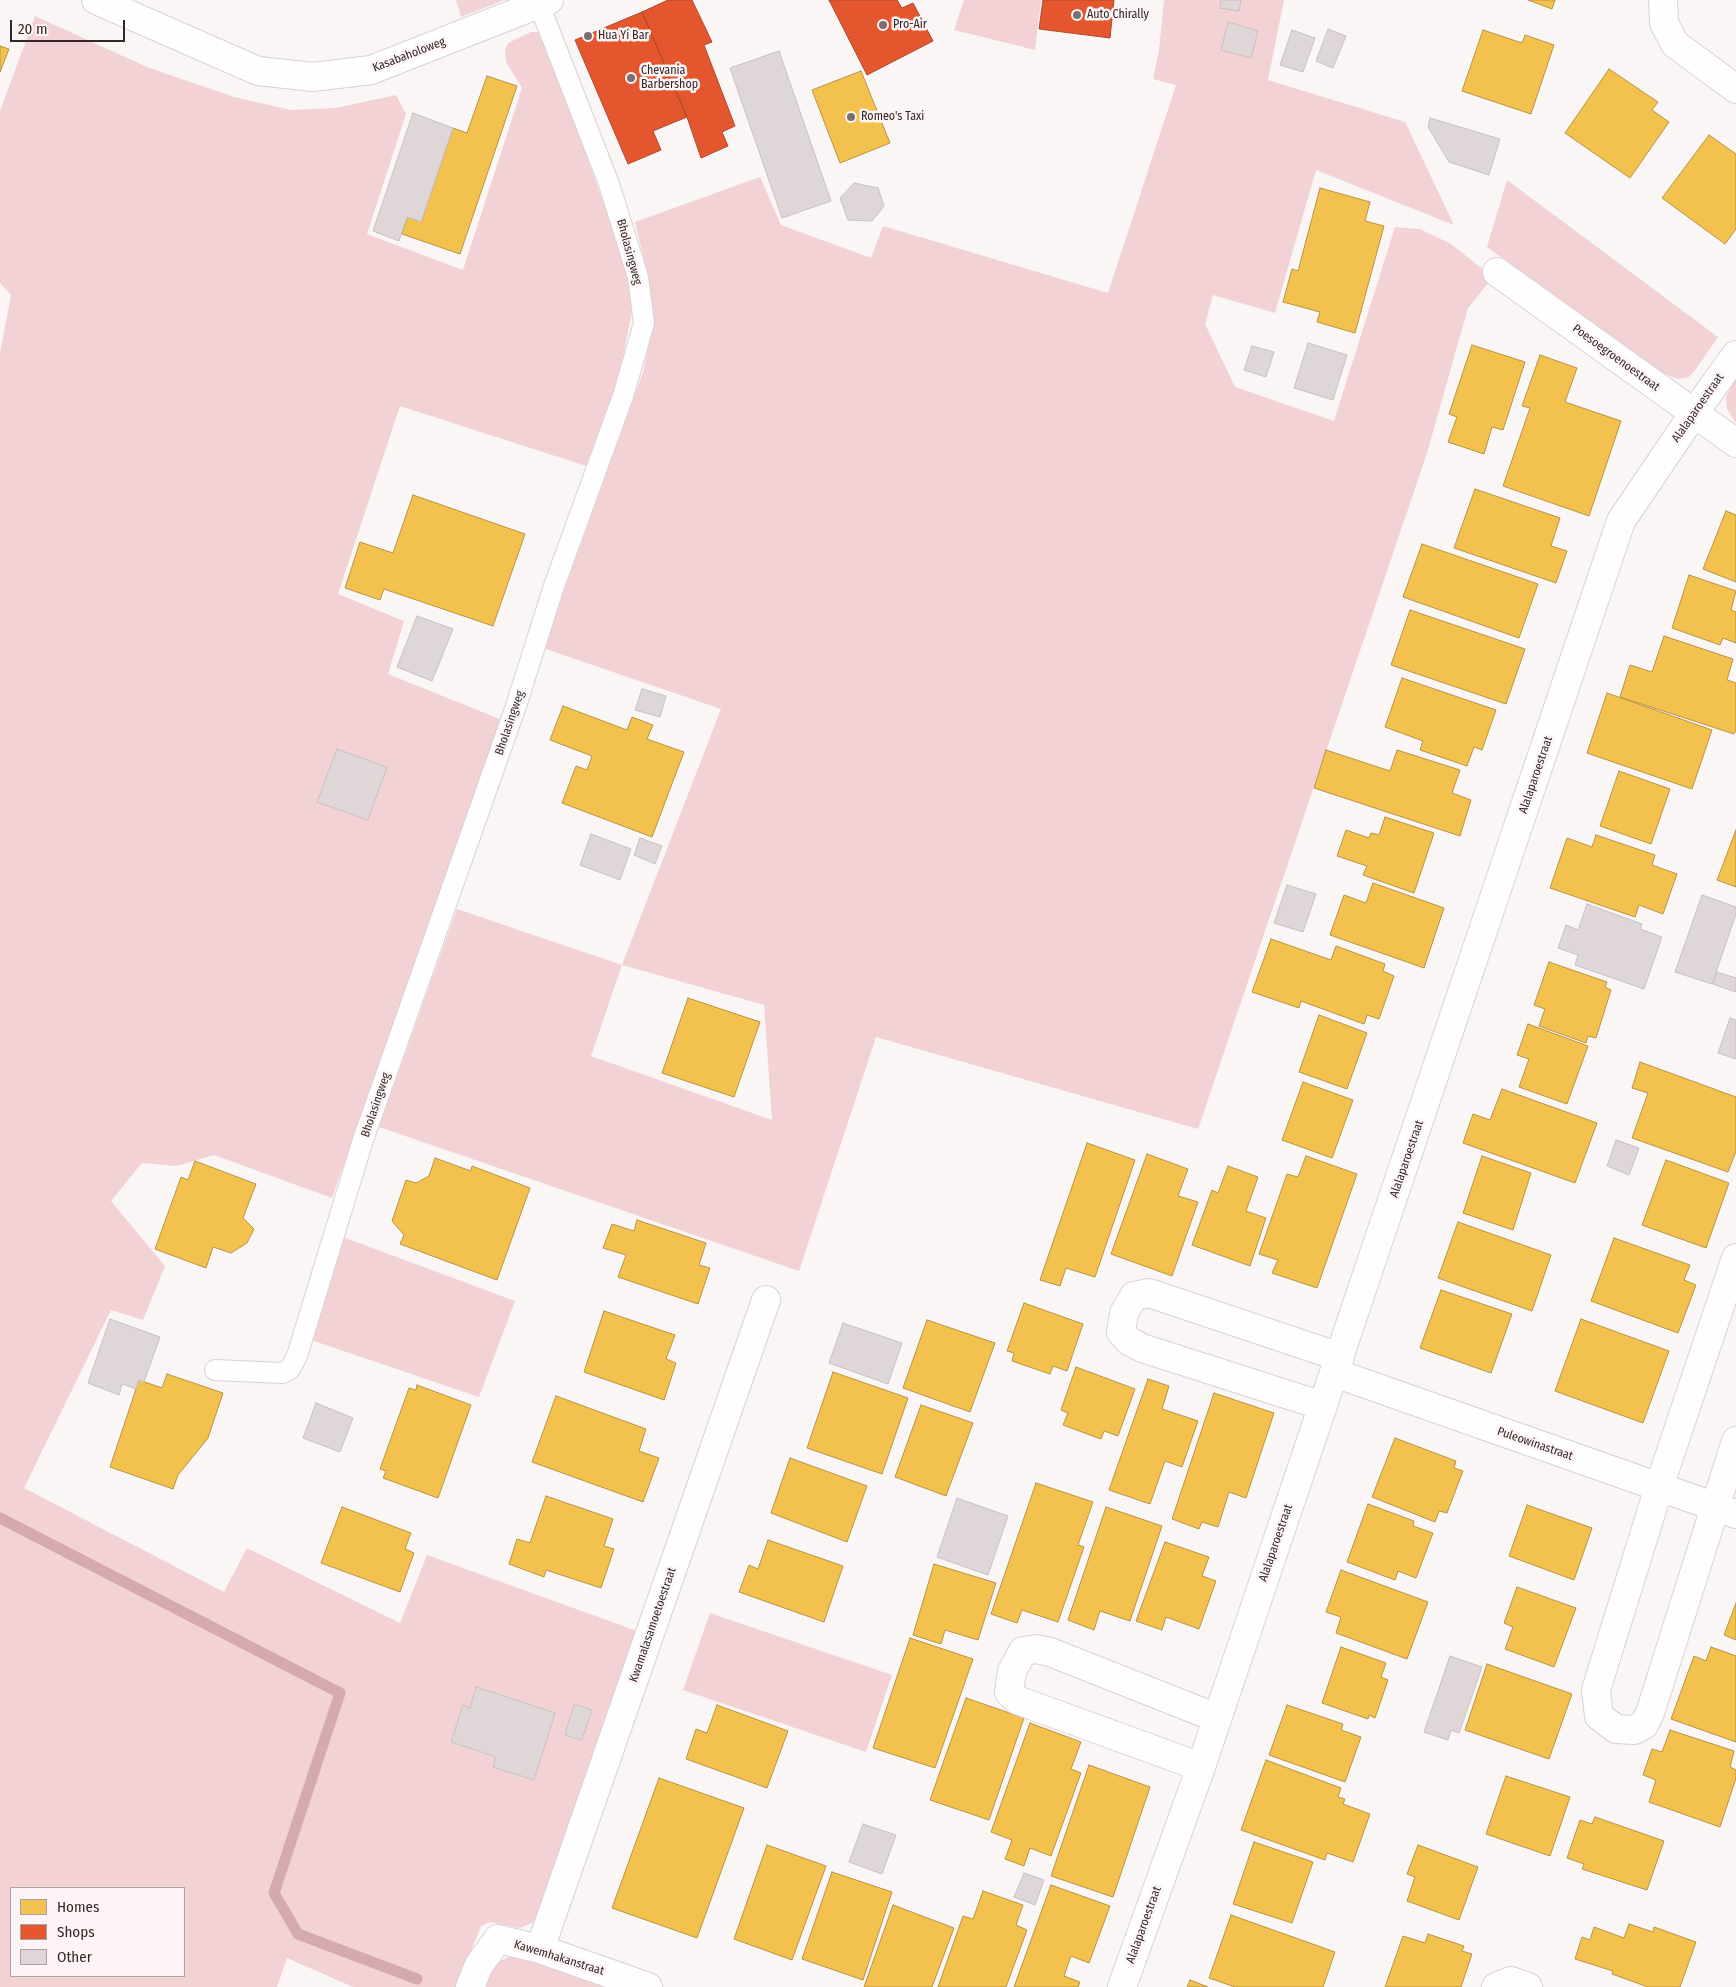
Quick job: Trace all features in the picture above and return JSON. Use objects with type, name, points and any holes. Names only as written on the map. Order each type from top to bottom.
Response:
[{"type":"street","name":"Kasabaholoweg","points":[[96,0],[258,71],[313,77],[372,70],[544,2]]},
{"type":"street","points":[[1663,0],[1664,23],[1675,44],[1736,89]]},
{"type":"street","name":"Poesoegroenoestraat","points":[[1497,272],[1736,444]]},
{"type":"street","name":"Alalaparoestraat","points":[[1122,1987],[1201,1767],[1621,521],[1736,355]]},
{"type":"street","points":[[1736,1258],[1659,1487],[1596,1690],[1599,1716],[1616,1729],[1634,1730],[1644,1724],[1650,1713],[1725,1510],[1736,1441]]},
{"type":"street","name":"Puleowinastraat","points":[[1323,1406],[1142,1348],[1129,1341],[1121,1332],[1124,1313],[1134,1296],[1149,1293],[1659,1487],[1725,1510]]},
{"type":"street","name":"Kwamalasamoetoestraat","points":[[540,1949],[766,1300]]},
{"type":"street","points":[[1201,1767],[1017,1700],[1009,1692],[1012,1671],[1023,1651],[1036,1649],[1050,1652],[1217,1718]]},
{"type":"street","name":"Kawemhakanstraat","points":[[470,1987],[479,1965],[498,1939],[540,1949],[648,1987]]},
{"type":"street","points":[[1496,1987],[1511,1981],[1528,1987]]},
{"type":"lane","name":"Bholasingweg","points":[[215,1370],[283,1373],[290,1369],[297,1356],[363,1140],[516,706],[554,586],[623,396],[644,323],[638,276],[609,184],[544,2]]},
{"type":"shaded area","points":[[456,0],[504,0],[461,17]]},
{"type":"shaded area","points":[[964,0],[1041,0],[1035,50],[954,30]]},
{"type":"shaded area","points":[[1164,0],[1284,0],[1268,80],[1405,122],[1454,225],[1316,170],[1275,313],[1213,295],[1205,324],[1235,387],[1334,421],[1395,227],[1420,229],[1451,244],[1493,277],[1468,308],[1427,453],[1198,1129],[876,1037],[799,1271],[379,1127],[457,909],[622,965],[721,709],[543,648],[643,372],[650,339],[652,307],[648,277],[635,222],[760,177],[781,225],[871,258],[883,226],[1108,293],[1176,85],[1153,79],[1159,50]],"holes":[[[622,965],[764,1005],[772,1120],[591,1056]]]},
{"type":"shaded area","points":[[35,16],[147,67],[234,97],[291,110],[336,108],[396,95],[406,114],[367,234],[463,270],[522,88],[506,62],[505,50],[508,43],[531,32],[539,32],[543,37],[620,248],[630,283],[632,312],[619,377],[586,466],[400,406],[338,594],[404,621],[388,674],[502,720],[332,1198],[214,1155],[176,1166],[142,1163],[111,1201],[165,1266],[143,1320],[111,1310],[24,1488],[224,1592],[247,1548],[400,1623],[427,1555],[637,1631],[541,1919],[520,1928],[490,1922],[481,1926],[457,1987],[353,1987],[287,1958],[277,1987],[0,1987],[0,353],[11,295],[0,283],[0,111]]},
{"type":"shaded area","points":[[1507,180],[1718,337],[1689,377],[1678,379],[1662,373],[1487,247]]},
{"type":"shaded area","points":[[1736,376],[1736,423],[1727,409],[1726,397]]},
{"type":"shaded area","points":[[343,1237],[515,1301],[479,1397],[311,1340]]},
{"type":"shaded area","points":[[710,1613],[892,1675],[866,1752],[683,1690]]},
{"type":"shaded area","points":[[513,1955],[531,1957],[614,1987],[483,1987],[487,1975],[498,1962]]},
{"type":"building: Homes","points":[[1528,0],[1555,0],[1552,9]]},
{"type":"building: Homes","points":[[1483,30],[1522,43],[1525,35],[1554,45],[1531,114],[1462,91]]},
{"type":"building: Homes","points":[[0,46],[9,49],[0,72]]},
{"type":"building: Homes","points":[[1609,69],[1658,102],[1652,110],[1669,122],[1630,178],[1565,133]]},
{"type":"building: Homes","name":"Romeo's Taxi","points":[[861,71],[890,143],[840,163],[812,90]]},
{"type":"building: Homes","points":[[487,76],[517,86],[460,254],[402,234],[407,217],[421,222],[453,128],[467,133]]},
{"type":"building: Homes","points":[[1709,135],[1736,154],[1736,229],[1725,244],[1662,198]]},
{"type":"building: Homes","points":[[1320,188],[1370,202],[1365,221],[1384,226],[1355,333],[1317,322],[1320,312],[1283,302],[1292,269],[1298,271]]},
{"type":"building: Homes","points":[[1472,345],[1525,362],[1503,430],[1492,427],[1484,454],[1448,442],[1457,417],[1449,414]]},
{"type":"building: Homes","points":[[1540,355],[1577,368],[1565,402],[1621,421],[1589,516],[1503,486],[1530,408],[1522,406]]},
{"type":"building: Homes","points":[[1475,489],[1560,518],[1551,546],[1567,551],[1556,583],[1454,548]]},
{"type":"building: Homes","points":[[413,495],[525,534],[493,626],[384,589],[380,600],[345,588],[360,542],[393,553]]},
{"type":"building: Homes","points":[[1726,511],[1736,515],[1736,582],[1703,569]]},
{"type":"building: Homes","points":[[1422,544],[1538,584],[1519,638],[1403,597]]},
{"type":"building: Homes","points":[[1689,575],[1736,591],[1731,610],[1736,612],[1736,643],[1723,638],[1720,645],[1672,628]]},
{"type":"building: Homes","points":[[1410,610],[1525,649],[1506,704],[1391,665]]},
{"type":"building: Homes","points":[[1664,636],[1733,659],[1727,680],[1736,683],[1736,730],[1734,734],[1620,697],[1630,665],[1652,672]]},
{"type":"building: Homes","points":[[1402,678],[1496,710],[1482,750],[1474,747],[1467,766],[1420,750],[1423,741],[1385,727]]},
{"type":"building: Homes","points":[[1607,693],[1712,730],[1692,789],[1587,753]]},
{"type":"building: Homes","points":[[563,706],[627,730],[632,717],[653,725],[647,739],[684,752],[652,837],[562,803],[576,766],[587,770],[592,756],[550,740]]},
{"type":"building: Homes","points":[[1326,750],[1390,771],[1397,750],[1460,770],[1452,793],[1471,800],[1460,836],[1314,788]]},
{"type":"building: Homes","points":[[1619,771],[1670,789],[1651,844],[1600,826]]},
{"type":"building: Homes","points":[[1385,817],[1434,833],[1414,893],[1363,875],[1367,866],[1337,856],[1346,830],[1369,838],[1371,833],[1379,835]]},
{"type":"building: Homes","points":[[1736,830],[1736,887],[1717,880]]},
{"type":"building: Homes","points":[[1596,835],[1655,855],[1652,865],[1677,874],[1663,914],[1639,905],[1635,917],[1550,888],[1567,838],[1592,847]]},
{"type":"building: Homes","points":[[1373,883],[1444,908],[1424,968],[1330,935],[1344,895],[1366,903]]},
{"type":"building: Homes","points":[[1271,939],[1331,960],[1336,946],[1385,964],[1383,971],[1394,976],[1379,1019],[1367,1015],[1364,1024],[1301,1001],[1299,1008],[1252,992]]},
{"type":"building: Homes","points":[[1549,962],[1607,982],[1605,987],[1611,990],[1596,1038],[1588,1036],[1586,1043],[1539,1026],[1545,1009],[1534,1005]]},
{"type":"building: Homes","points":[[688,998],[760,1022],[734,1097],[662,1073]]},
{"type":"building: Homes","points":[[1319,1015],[1367,1033],[1347,1089],[1299,1072]]},
{"type":"building: Homes","points":[[1528,1024],[1588,1046],[1567,1104],[1519,1087],[1529,1059],[1517,1055]]},
{"type":"building: Homes","points":[[1640,1062],[1736,1097],[1736,1151],[1728,1172],[1632,1138],[1648,1093],[1632,1088]]},
{"type":"building: Homes","points":[[1303,1082],[1353,1100],[1332,1158],[1282,1140]]},
{"type":"building: Homes","points":[[1502,1089],[1597,1123],[1575,1183],[1463,1143],[1473,1114],[1490,1120]]},
{"type":"building: Homes","points":[[1087,1143],[1135,1160],[1095,1277],[1066,1268],[1060,1286],[1040,1280]]},
{"type":"building: Homes","points":[[1147,1154],[1188,1169],[1178,1196],[1198,1202],[1172,1276],[1111,1254]]},
{"type":"building: Homes","points":[[1306,1156],[1357,1174],[1317,1288],[1272,1273],[1278,1260],[1259,1254],[1287,1174],[1298,1177]]},
{"type":"building: Homes","points":[[1482,1156],[1531,1173],[1513,1230],[1463,1213]]},
{"type":"building: Homes","points":[[435,1158],[471,1171],[472,1166],[530,1188],[497,1280],[400,1244],[404,1235],[392,1221],[406,1180],[416,1183],[429,1176]]},
{"type":"building: Homes","points":[[1666,1160],[1729,1183],[1706,1248],[1642,1225]]},
{"type":"building: Homes","points":[[195,1161],[256,1184],[243,1218],[254,1229],[247,1243],[231,1253],[213,1247],[206,1268],[155,1249],[181,1177],[188,1180]]},
{"type":"building: Homes","points":[[1228,1166],[1258,1177],[1246,1211],[1266,1218],[1250,1266],[1192,1245],[1212,1190],[1218,1193]]},
{"type":"building: Homes","points":[[637,1220],[706,1243],[699,1265],[710,1268],[698,1304],[618,1277],[626,1255],[603,1248],[612,1224],[634,1231]]},
{"type":"building: Homes","points":[[1458,1222],[1551,1255],[1532,1311],[1438,1278]]},
{"type":"building: Homes","points":[[1614,1238],[1690,1265],[1684,1280],[1696,1285],[1678,1333],[1591,1301]]},
{"type":"building: Homes","points":[[1441,1290],[1512,1314],[1491,1373],[1420,1348]]},
{"type":"building: Homes","points":[[1024,1303],[1083,1324],[1067,1371],[1053,1366],[1050,1374],[1012,1361],[1014,1353],[1007,1351]]},
{"type":"building: Homes","points":[[604,1311],[675,1335],[666,1359],[676,1363],[664,1400],[584,1372]]},
{"type":"building: Homes","points":[[1581,1319],[1669,1351],[1643,1423],[1555,1391]]},
{"type":"building: Homes","points":[[927,1320],[995,1343],[970,1412],[903,1388]]},
{"type":"building: Homes","points":[[1076,1367],[1135,1389],[1118,1436],[1104,1431],[1101,1439],[1063,1425],[1068,1413],[1061,1410]]},
{"type":"building: Homes","points":[[833,1372],[908,1398],[882,1474],[807,1448]]},
{"type":"building: Homes","points":[[167,1374],[223,1393],[208,1438],[178,1475],[173,1489],[110,1467],[139,1380],[162,1388]]},
{"type":"building: Homes","points":[[1148,1379],[1169,1386],[1162,1409],[1198,1421],[1182,1467],[1165,1461],[1150,1504],[1109,1490]]},
{"type":"building: Homes","points":[[417,1385],[471,1405],[438,1498],[383,1478],[386,1471],[380,1469],[409,1388],[416,1390]]},
{"type":"building: Homes","points":[[1214,1393],[1274,1413],[1246,1498],[1229,1492],[1218,1527],[1202,1522],[1199,1529],[1172,1519]]},
{"type":"building: Homes","points":[[556,1396],[646,1429],[639,1451],[659,1458],[643,1502],[532,1462]]},
{"type":"building: Homes","points":[[921,1405],[973,1423],[946,1496],[895,1477]]},
{"type":"building: Homes","points":[[1395,1438],[1456,1461],[1454,1468],[1463,1471],[1447,1513],[1439,1511],[1435,1522],[1372,1497]]},
{"type":"building: Homes","points":[[790,1458],[867,1486],[847,1542],[771,1513]]},
{"type":"building: Homes","points":[[1036,1483],[1093,1502],[1078,1545],[1084,1547],[1058,1622],[1022,1610],[1017,1623],[991,1614]]},
{"type":"building: Homes","points":[[546,1496],[613,1519],[604,1546],[614,1549],[601,1588],[546,1570],[544,1577],[509,1564],[517,1539],[530,1543]]},
{"type":"building: Homes","points":[[1368,1504],[1414,1521],[1413,1526],[1433,1533],[1416,1578],[1398,1571],[1395,1580],[1347,1562]]},
{"type":"building: Homes","points":[[1527,1505],[1592,1528],[1574,1580],[1509,1556]]},
{"type":"building: Homes","points":[[342,1507],[411,1533],[405,1549],[414,1553],[400,1592],[321,1563]]},
{"type":"building: Homes","points":[[1106,1507],[1162,1526],[1130,1621],[1100,1611],[1094,1630],[1068,1620]]},
{"type":"building: Homes","points":[[768,1540],[843,1566],[824,1622],[739,1592],[749,1565],[758,1569]]},
{"type":"building: Homes","points":[[1165,1542],[1209,1557],[1202,1576],[1216,1581],[1199,1629],[1166,1617],[1162,1630],[1136,1621]]},
{"type":"building: Homes","points":[[934,1564],[996,1583],[978,1640],[945,1630],[941,1644],[913,1635]]},
{"type":"building: Homes","points":[[1341,1570],[1428,1602],[1407,1659],[1336,1633],[1341,1617],[1326,1612]]},
{"type":"building: Homes","points":[[1517,1587],[1576,1608],[1554,1667],[1505,1649],[1513,1627],[1504,1623]]},
{"type":"building: Homes","points":[[1736,1603],[1736,1640],[1724,1635]]},
{"type":"building: Homes","points":[[910,1638],[973,1659],[935,1768],[873,1748]]},
{"type":"building: Homes","points":[[1341,1647],[1386,1663],[1381,1677],[1388,1680],[1375,1718],[1369,1715],[1368,1719],[1322,1703]]},
{"type":"building: Homes","points":[[1711,1647],[1736,1656],[1736,1742],[1671,1719],[1694,1656],[1706,1661]]},
{"type":"building: Homes","points":[[1487,1664],[1572,1694],[1549,1759],[1465,1730]]},
{"type":"building: Homes","points":[[966,1698],[1024,1718],[989,1820],[930,1800]]},
{"type":"building: Homes","points":[[717,1705],[788,1731],[767,1788],[686,1759],[696,1729],[707,1733]]},
{"type":"building: Homes","points":[[1287,1705],[1343,1724],[1341,1730],[1361,1737],[1345,1782],[1269,1755]]},
{"type":"building: Homes","points":[[1030,1723],[1081,1742],[1071,1769],[1081,1773],[1051,1856],[1030,1848],[1024,1866],[1005,1859],[1012,1840],[991,1832]]},
{"type":"building: Homes","points":[[1670,1730],[1734,1751],[1730,1767],[1736,1770],[1736,1778],[1720,1827],[1649,1802],[1656,1780],[1643,1775],[1652,1749],[1662,1752]]},
{"type":"building: Homes","points":[[1266,1760],[1341,1788],[1338,1797],[1345,1799],[1343,1804],[1370,1814],[1353,1862],[1327,1853],[1325,1860],[1241,1830]]},
{"type":"building: Homes","points":[[1089,1765],[1150,1787],[1113,1897],[1051,1876]]},
{"type":"building: Homes","points":[[1506,1776],[1570,1797],[1550,1856],[1486,1834]]},
{"type":"building: Homes","points":[[659,1778],[744,1808],[697,1938],[612,1908]]},
{"type":"building: Homes","points":[[1595,1817],[1664,1841],[1647,1890],[1582,1869],[1584,1864],[1567,1858],[1580,1820],[1592,1824]]},
{"type":"building: Homes","points":[[1254,1842],[1313,1862],[1292,1923],[1233,1904]]},
{"type":"building: Homes","points":[[767,1845],[826,1866],[792,1960],[734,1939]]},
{"type":"building: Homes","points":[[1418,1845],[1478,1867],[1459,1920],[1407,1901],[1415,1877],[1407,1874]]},
{"type":"building: Homes","points":[[832,1872],[892,1892],[863,1980],[802,1959]]},
{"type":"building: Homes","points":[[1051,1885],[1110,1906],[1089,1963],[1071,1956],[1064,1976],[1080,1982],[1078,1987],[1014,1987]]},
{"type":"building: Homes","points":[[983,1891],[1023,1905],[1016,1925],[1027,1930],[1006,1987],[938,1987],[963,1916],[973,1919]]},
{"type":"building: Homes","points":[[893,1905],[954,1928],[932,1987],[864,1987]]},
{"type":"building: Homes","points":[[1231,1915],[1335,1952],[1323,1987],[1235,1987],[1209,1978]]},
{"type":"building: Homes","points":[[1629,1924],[1653,1932],[1654,1927],[1696,1942],[1680,1987],[1648,1987],[1612,1974],[1613,1971],[1575,1959],[1582,1937],[1590,1940],[1594,1927],[1624,1938]]},
{"type":"building: Homes","points":[[1428,1934],[1464,1946],[1462,1951],[1472,1954],[1461,1987],[1385,1987],[1403,1936],[1425,1943]]},
{"type":"building: Homes","points":[[1190,1980],[1208,1987],[1187,1987]]},
{"type":"building: Shops","points":[[668,0],[692,0],[712,42],[704,45],[735,126],[722,132],[728,146],[701,158],[687,117],[642,12]]},
{"type":"building: Shops","name":"Pro-Air","points":[[829,0],[897,0],[902,8],[913,3],[933,41],[867,75]]},
{"type":"building: Shops","name":"Auto Chirally","points":[[1043,0],[1114,0],[1110,38],[1039,29]]},
{"type":"building: Shops","name":"Chevania Barbershop","points":[[642,12],[687,117],[653,131],[661,150],[628,164],[575,40]]},
{"type":"building: Other","points":[[1221,0],[1241,0],[1239,11],[1220,8]]},
{"type":"building: Other","points":[[1228,22],[1258,31],[1251,58],[1221,50]]},
{"type":"building: Other","points":[[1328,29],[1346,36],[1333,68],[1316,61]]},
{"type":"building: Other","points":[[1292,30],[1315,38],[1303,72],[1280,65]]},
{"type":"building: Other","points":[[779,51],[831,201],[782,218],[730,68]]},
{"type":"building: Other","points":[[413,113],[453,128],[421,222],[407,217],[399,241],[373,231]]},
{"type":"building: Other","points":[[1430,118],[1500,139],[1489,175],[1449,162],[1428,127]]},
{"type":"building: Other","points":[[854,183],[878,188],[884,206],[872,221],[848,220],[840,198]]},
{"type":"building: Other","points":[[1308,343],[1347,355],[1333,400],[1294,388]]},
{"type":"building: Other","points":[[1252,346],[1274,352],[1266,377],[1244,370]]},
{"type":"building: Other","points":[[417,616],[453,629],[432,681],[397,667]]},
{"type":"building: Other","points":[[642,689],[666,696],[660,717],[635,710]]},
{"type":"building: Other","points":[[337,749],[387,767],[368,820],[317,802]]},
{"type":"building: Other","points":[[591,834],[631,849],[620,880],[580,865]]},
{"type":"building: Other","points":[[640,838],[662,846],[655,864],[634,855]]},
{"type":"building: Other","points":[[1287,885],[1316,894],[1303,932],[1274,923]]},
{"type":"building: Other","points":[[1702,895],[1736,907],[1736,914],[1712,984],[1675,972]]},
{"type":"building: Other","points":[[1587,904],[1642,924],[1640,929],[1662,937],[1644,989],[1575,965],[1578,955],[1558,948],[1566,925],[1578,930]]},
{"type":"building: Other","points":[[1717,972],[1736,978],[1736,992],[1713,984]]},
{"type":"building: Other","points":[[1730,1018],[1736,1020],[1736,1059],[1718,1053]]},
{"type":"building: Other","points":[[1616,1140],[1639,1148],[1629,1175],[1607,1166]]},
{"type":"building: Other","points":[[110,1319],[160,1337],[144,1382],[139,1380],[136,1389],[122,1384],[119,1395],[88,1383]]},
{"type":"building: Other","points":[[843,1323],[902,1343],[888,1384],[829,1363]]},
{"type":"building: Other","points":[[316,1403],[353,1418],[340,1452],[303,1438]]},
{"type":"building: Other","points":[[957,1498],[1008,1516],[988,1575],[937,1557]]},
{"type":"building: Other","points":[[1450,1656],[1482,1667],[1459,1733],[1451,1730],[1448,1740],[1424,1732]]},
{"type":"building: Other","points":[[476,1687],[555,1713],[534,1780],[493,1767],[496,1757],[451,1742],[463,1705],[470,1708]]},
{"type":"building: Other","points":[[574,1704],[592,1710],[582,1740],[565,1735]]},
{"type":"building: Other","points":[[863,1824],[896,1835],[882,1874],[849,1862]]},
{"type":"building: Other","points":[[1024,1873],[1044,1880],[1035,1905],[1014,1897]]},
{"type":"waterway","points":[[0,1518],[340,1693],[274,1893],[298,1934],[417,1979]]},
{"type":"place","name":"Auto Chirally","points":[[1077,15]]},
{"type":"place","name":"Pro-Air","points":[[883,25]]},
{"type":"place","name":"Hua Yi Bar","points":[[588,36]]},
{"type":"place","name":"Chevania Barbershop","points":[[631,78]]},
{"type":"place","name":"Romeo's Taxi","points":[[851,117]]}]
